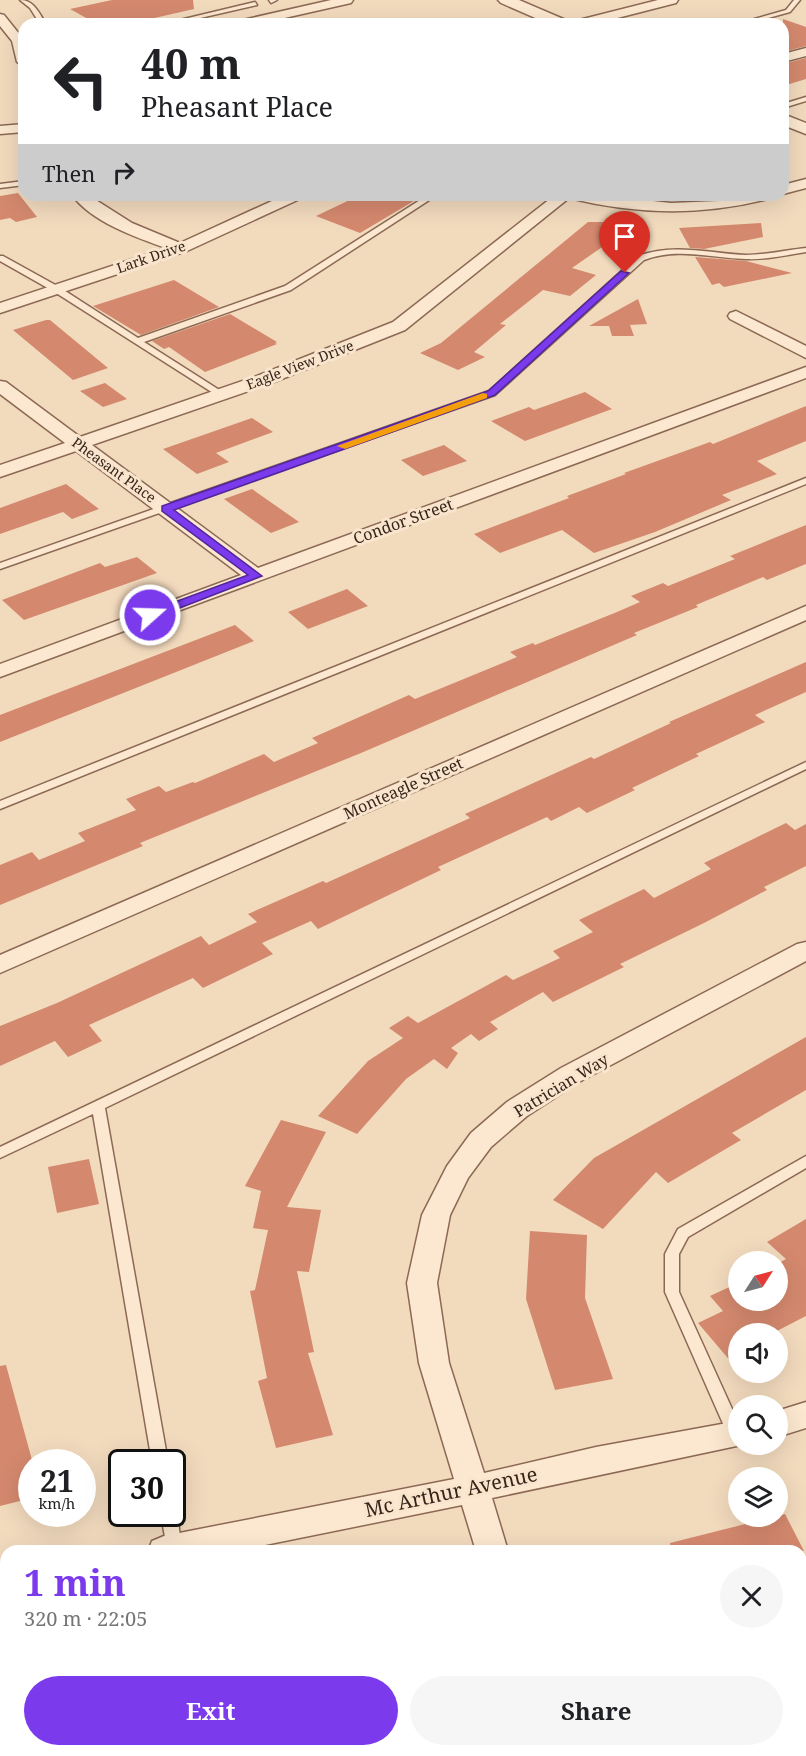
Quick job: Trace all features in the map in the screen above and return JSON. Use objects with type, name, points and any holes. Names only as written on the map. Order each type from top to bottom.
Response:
[{"type":"street","points":[[280,18],[347,0]]},
{"type":"street","points":[[510,0],[549,18]]},
{"type":"street","points":[[602,18],[672,0]]},
{"type":"street","points":[[2,23],[18,42]]},
{"type":"street","points":[[789,56],[806,52]]},
{"type":"street","points":[[789,122],[806,129]]},
{"type":"street","points":[[0,130],[18,128]]},
{"type":"street","points":[[789,188],[806,183]]},
{"type":"street","points":[[87,201],[114,221],[181,248]]},
{"type":"street","name":"Lark Drive","points":[[0,308],[181,248],[284,201]]},
{"type":"street","name":"Eagle View Drive","points":[[0,471],[221,395],[399,326],[556,201]]},
{"type":"street","points":[[603,201],[627,206],[663,208],[724,205],[742,201]]},
{"type":"street","points":[[736,316],[806,353]]},
{"type":"street","name":"Condor Street","points":[[0,671],[806,372]]},
{"type":"street","name":"Pheasant Place","points":[[2,389],[256,576]]},
{"type":"street","name":"Monteagle Street","points":[[0,965],[806,612]]},
{"type":"street","name":"Patrician Way","points":[[490,1545],[434,1363],[422,1283],[436,1215],[457,1173],[481,1140],[517,1109],[570,1076],[806,950]]},
{"type":"street","points":[[788,1421],[806,1415]]},
{"type":"street","name":"Mc Arthur Avenue","points":[[195,1545],[472,1489],[596,1461],[728,1437]]},
{"type":"lane","points":[[23,0],[32,7],[39,18]]},
{"type":"lane","points":[[762,18],[788,11],[797,0]]},
{"type":"lane","points":[[193,18],[255,4]]},
{"type":"lane","points":[[789,104],[806,99]]},
{"type":"lane","points":[[0,186],[18,184]]},
{"type":"lane","points":[[136,341],[288,288],[424,201]]},
{"type":"lane","points":[[0,566],[492,393],[647,255],[667,251],[749,257],[806,250]]},
{"type":"lane","points":[[0,258],[56,289],[221,395]]},
{"type":"lane","points":[[0,805],[806,481]]},
{"type":"lane","points":[[0,1153],[806,765]]},
{"type":"lane","points":[[98,1106],[158,1449]]},
{"type":"lane","points":[[728,1415],[672,1292],[672,1254],[683,1233],[806,1161]]},
{"type":"lane","points":[[169,1527],[170,1545]]},
{"type":"building","points":[[112,0],[193,0],[194,9],[154,18],[86,18],[70,9]]},
{"type":"building","points":[[789,21],[806,27],[806,46],[789,50]]},
{"type":"building","points":[[806,58],[806,79],[789,84],[789,62]]},
{"type":"building","points":[[18,193],[18,201],[24,201],[37,217],[16,222],[10,218],[0,220],[0,196]]},
{"type":"building","points":[[347,201],[414,201],[360,233],[316,216]]},
{"type":"building","points":[[588,222],[638,222],[572,268],[596,275],[570,296],[543,290],[500,324],[506,325],[474,352],[485,357],[458,370],[420,353],[441,343]]},
{"type":"building","points":[[761,223],[763,237],[704,249],[690,248],[679,228]]},
{"type":"building","points":[[695,257],[746,261],[792,273],[724,287],[719,283],[712,285]]},
{"type":"building","points":[[174,280],[219,307],[141,335],[93,306]]},
{"type":"building","points":[[638,299],[647,324],[630,325],[634,336],[612,336],[609,326],[589,326]]},
{"type":"building","points":[[230,314],[277,344],[205,372],[169,347],[164,349],[152,341]]},
{"type":"building","points":[[50,320],[108,368],[73,380],[13,330]]},
{"type":"building","points":[[105,383],[127,399],[103,407],[80,391]]},
{"type":"building","points":[[585,392],[612,409],[525,441],[491,421],[529,407],[534,410]]},
{"type":"building","points":[[806,406],[806,441],[757,461],[777,474],[722,495],[731,500],[655,532],[594,553],[562,530],[500,553],[474,534],[569,498],[567,496],[626,474],[624,473],[710,442],[713,444]]},
{"type":"building","points":[[252,418],[273,432],[216,453],[229,462],[197,474],[163,449]]},
{"type":"building","points":[[444,445],[467,461],[423,476],[401,460]]},
{"type":"building","points":[[66,484],[99,509],[72,519],[63,512],[0,534],[0,508]]},
{"type":"building","points":[[252,489],[299,522],[271,533],[224,499]]},
{"type":"building","points":[[806,525],[806,564],[767,580],[763,577],[696,605],[698,607],[634,633],[637,635],[361,753],[140,843],[143,846],[0,905],[0,865],[32,852],[39,860],[85,841],[78,833],[136,810],[126,799],[159,786],[166,792],[195,783],[264,754],[274,762],[318,743],[312,738],[409,695],[415,699],[517,657],[510,652],[533,643],[535,645],[617,612],[640,602],[631,596],[663,583],[668,586],[735,559],[730,556]]},
{"type":"building","points":[[137,557],[157,573],[24,620],[2,600],[100,563],[105,567]]},
{"type":"building","points":[[347,589],[368,606],[308,629],[288,612]]},
{"type":"building","points":[[235,625],[254,641],[0,742],[0,715]]},
{"type":"building","points":[[806,662],[806,692],[755,715],[765,722],[696,754],[699,756],[632,788],[635,790],[587,813],[579,807],[551,821],[547,817],[438,867],[441,870],[318,929],[311,921],[262,943],[273,954],[203,988],[193,978],[89,1025],[102,1041],[68,1057],[55,1041],[0,1066],[0,1026],[57,1003],[201,936],[209,945],[257,922],[248,914],[323,881],[326,883],[470,818],[465,814],[591,757],[594,759],[671,723],[669,722]]},
{"type":"building","points":[[786,823],[795,830],[806,824],[806,866],[764,887],[767,890],[620,964],[624,967],[553,1002],[543,992],[490,1022],[498,1029],[479,1041],[471,1034],[451,1048],[458,1053],[447,1069],[434,1059],[406,1079],[357,1134],[318,1116],[368,1061],[403,1038],[389,1028],[408,1016],[418,1023],[506,975],[513,980],[560,958],[553,951],[593,932],[579,920],[644,889],[654,898],[711,869],[704,863]]},
{"type":"building","points":[[806,1037],[806,1090],[732,1133],[741,1140],[668,1183],[656,1172],[603,1229],[553,1200],[594,1158]]},
{"type":"building","points":[[281,1120],[326,1132],[287,1207],[321,1210],[309,1272],[297,1271],[314,1352],[308,1353],[333,1435],[276,1448],[258,1381],[267,1378],[250,1291],[255,1290],[268,1230],[253,1228],[261,1191],[245,1186]]},
{"type":"building","points":[[89,1159],[99,1204],[57,1213],[48,1167]]},
{"type":"building","points":[[806,1219],[806,1316],[788,1325],[788,1323],[728,1323],[728,1358],[698,1323],[723,1311],[710,1296],[728,1288],[728,1311],[788,1311],[788,1251],[777,1251],[767,1242]]},
{"type":"building","points":[[530,1231],[587,1235],[585,1298],[613,1379],[555,1390],[526,1299]]},
{"type":"building","points":[[6,1365],[29,1449],[18,1449],[18,1502],[0,1506],[0,1366]]},
{"type":"building","points":[[788,1520],[801,1545],[670,1545],[670,1543],[733,1527],[788,1527]]},
{"type":"slow traffic","points":[[342,446],[483,396]]},
{"type":"route","points":[[150,615],[256,576],[166,509],[492,393],[625,273]]}]
